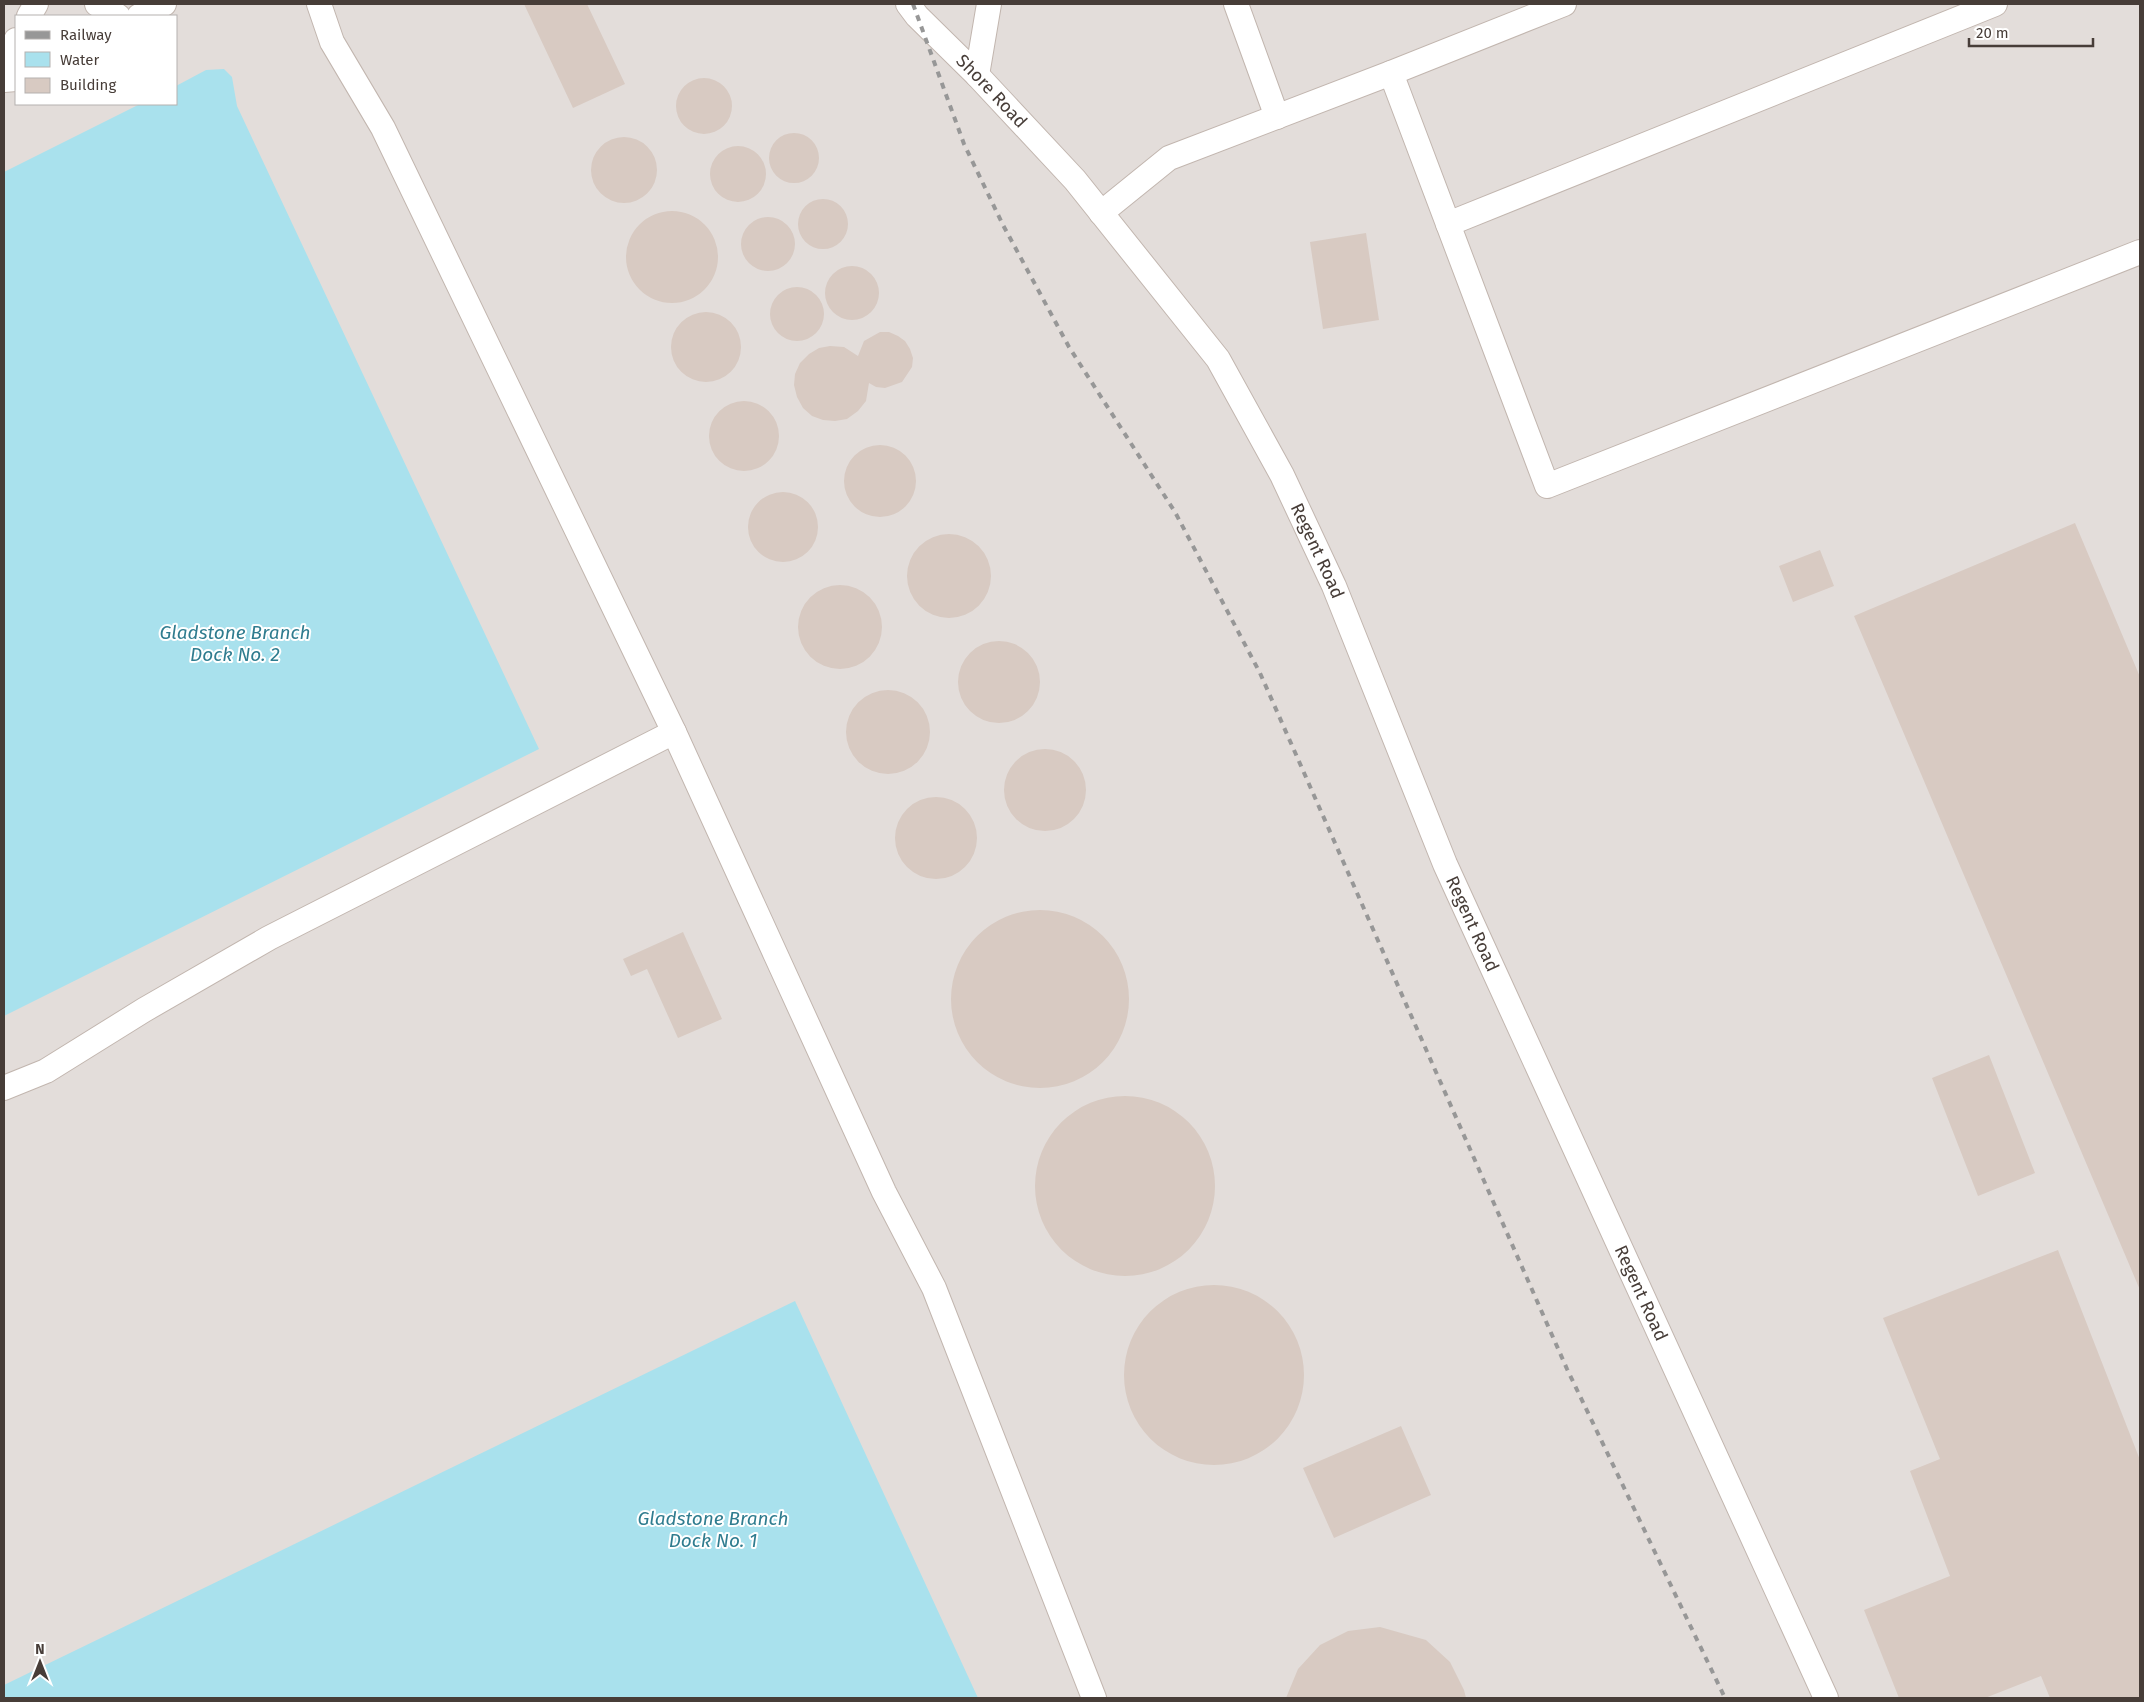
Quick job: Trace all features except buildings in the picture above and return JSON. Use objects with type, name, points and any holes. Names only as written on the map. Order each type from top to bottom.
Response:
[{"type":"lane","points":[[30,15],[36,4]]},
{"type":"lane","points":[[96,4],[116,15]]},
{"type":"lane","points":[[141,15],[164,4]]},
{"type":"lane","points":[[319,4],[332,42],[383,128],[674,732],[884,1192],[934,1288],[1094,1698]]},
{"type":"lane","name":"Shore Road","points":[[908,4],[917,16],[977,75],[1075,180]]},
{"type":"lane","points":[[977,75],[989,4]]},
{"type":"lane","points":[[1236,4],[1277,117]]},
{"type":"lane","points":[[1101,214],[1169,158],[1564,4]]},
{"type":"lane","points":[[1448,224],[1995,4]]},
{"type":"lane","points":[[4,63],[15,42]]},
{"type":"lane","points":[[1391,73],[1547,486],[2140,252]]},
{"type":"lane","name":"Regent Road","points":[[1075,180],[1218,359],[1282,474],[1334,586],[1446,864],[1826,1698]]},
{"type":"lane","points":[[4,1088],[46,1070],[268,938],[674,732]]},
{"type":"shaded area","points":[[4,4],[2140,4],[2140,1698],[4,1698]]},
{"type":"water","name":"Gladstone Branch Dock No. 2","points":[[224,69],[232,77],[237,106],[539,749],[4,1016],[4,172],[138,105],[178,105],[178,85],[206,70]]},
{"type":"water","name":"Gladstone Branch Dock No. 1","points":[[795,1301],[978,1698],[4,1698],[4,1685]]},
{"type":"railway","points":[[913,4],[964,144],[1003,225],[1069,347],[1175,512],[1260,673],[1567,1369],[1725,1698]]}]
